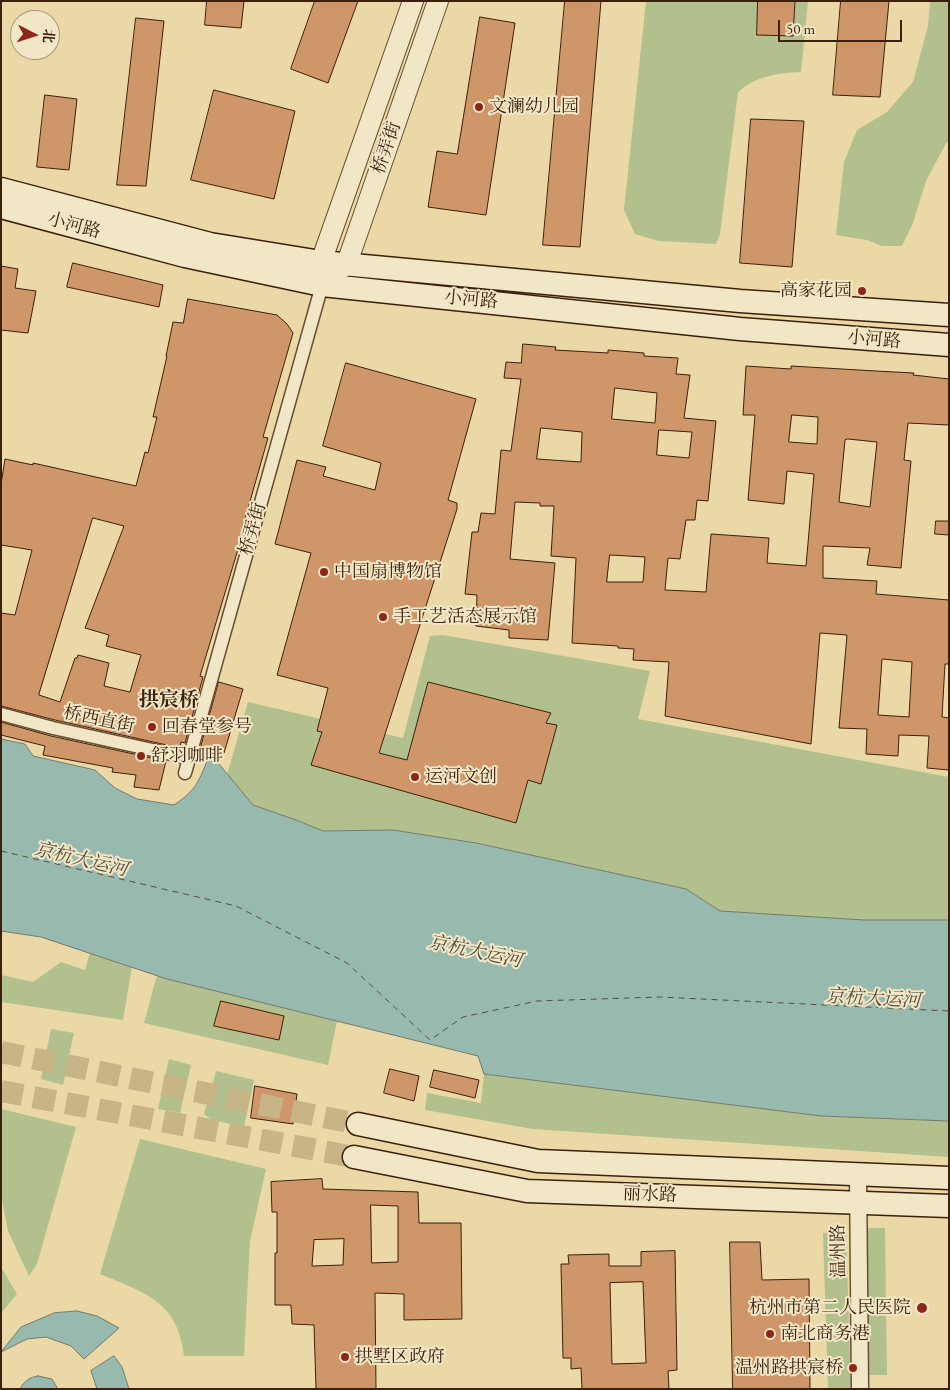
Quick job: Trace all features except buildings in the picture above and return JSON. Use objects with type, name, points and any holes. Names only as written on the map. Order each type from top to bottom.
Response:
[{"type":"main road","name":"小河路","points":[[1,189],[210,244],[321,262],[740,301],[949,315]]},
{"type":"main road","name":"小河路","points":[[1,207],[185,256],[322,285],[740,329],[949,345]]},
{"type":"main road","name":"丽水路","points":[[358,1124],[538,1161],[949,1178]]},
{"type":"main road","name":"丽水路","points":[[354,1157],[527,1191],[949,1206]]},
{"type":"street","name":"桥弄街","points":[[185,773],[322,285],[321,262],[413,1]]},
{"type":"street","name":"桥弄街","points":[[322,285],[347,263],[438,1]]},
{"type":"street","name":"桥西直街","points":[[1,714],[53,728],[189,758]]},
{"type":"street","name":"温州路","points":[[858,1174],[860,1389]]},
{"type":"green space","points":[[646,1],[808,1],[801,72],[768,76],[752,82],[738,92],[720,234],[716,244],[659,241],[635,234],[624,210]]},
{"type":"green space","points":[[930,1],[949,1],[949,142],[946,143],[926,181],[913,223],[902,246],[882,246],[867,240],[836,235],[844,162],[857,130],[887,112],[913,82],[928,26]]},
{"type":"green space","points":[[443,635],[650,671],[638,719],[949,777],[949,920],[864,920],[720,911],[686,889],[476,843],[393,830],[323,831],[253,805],[227,775],[248,702],[403,738],[430,636]]},
{"type":"green space","points":[[90,953],[132,967],[123,1020],[1,1002],[1,975],[33,982],[61,962],[85,970]]},
{"type":"green space","points":[[157,975],[337,1021],[328,1065],[144,1023]]},
{"type":"green space","points":[[51,1029],[74,1033],[63,1085],[41,1079]]},
{"type":"green space","points":[[169,1059],[191,1065],[180,1113],[158,1109]]},
{"type":"green space","points":[[216,1071],[254,1080],[244,1127],[212,1120],[204,1114]]},
{"type":"green space","points":[[484,1074],[821,1116],[949,1121],[949,1157],[533,1129],[425,1110],[427,1093],[481,1103]]},
{"type":"green space","points":[[1,1109],[76,1127],[37,1264],[29,1276],[8,1231],[1,1195]]},
{"type":"green space","points":[[140,1139],[266,1169],[250,1241],[244,1356],[184,1356],[181,1337],[167,1311],[145,1294],[100,1274]]},
{"type":"green space","points":[[866,1228],[885,1228],[887,1375],[869,1375]]},
{"type":"green space","points":[[823,1233],[846,1233],[851,1389],[828,1389]]},
{"type":"green space","points":[[1,1267],[17,1294],[1,1313]]},
{"type":"water","name":"京杭大运河","points":[[1,739],[25,744],[33,756],[95,770],[115,788],[137,799],[174,805],[196,785],[208,759],[219,764],[253,805],[323,831],[393,830],[476,843],[686,889],[720,911],[864,920],[949,920],[949,1121],[821,1116],[484,1074],[478,1056],[167,979],[41,937],[1,931]]},
{"type":"water","points":[[77,1311],[97,1316],[119,1328],[84,1359],[71,1346],[46,1337],[27,1339],[1,1352],[21,1327],[54,1313]]},
{"type":"water","points":[[114,1356],[122,1367],[129,1389],[97,1389],[91,1371]]},
{"type":"water","points":[[38,1376],[52,1379],[58,1389],[20,1389],[32,1377]]},
{"type":"ferry route","points":[[1,851],[236,906],[347,963],[430,1040],[463,1017],[537,1001],[660,997],[949,1011]]},
{"type":"tunnel","points":[[1,1052],[358,1124]]},
{"type":"tunnel","points":[[1,1091],[354,1157]]},
{"type":"place","name":"文澜幼儿园","points":[[479,107]]},
{"type":"place","name":"高家花园","points":[[862,291]]},
{"type":"place","name":"中国扇博物馆","points":[[324,572]]},
{"type":"place","name":"手工艺活态展示馆","points":[[383,617]]},
{"type":"place","name":"回春堂参号","points":[[152,727]]},
{"type":"place","name":"舒羽咖啡","points":[[141,756]]},
{"type":"place","name":"运河文创","points":[[415,777]]},
{"type":"place","name":"杭州市第二人民医院","points":[[922,1308]]},
{"type":"place","name":"南北商务港","points":[[770,1334]]},
{"type":"place","name":"拱墅区政府","points":[[345,1357]]},
{"type":"place","name":"温州路拱宸桥","points":[[853,1368]]},
{"type":"district","name":"拱宸桥","points":[[169,701]]}]
